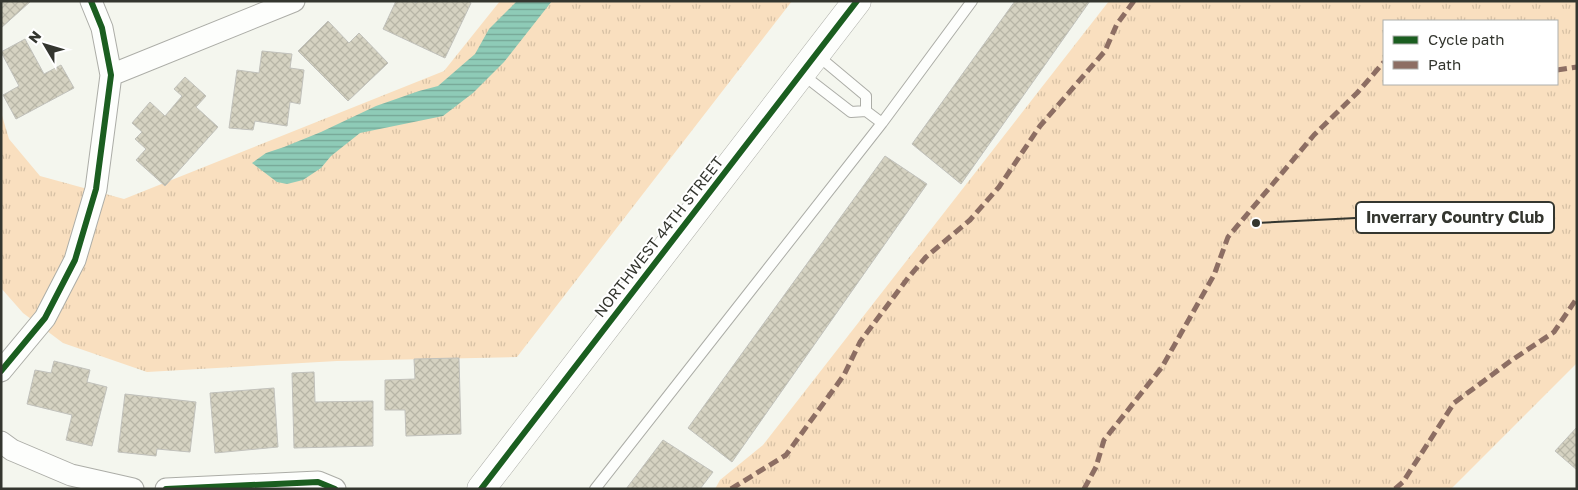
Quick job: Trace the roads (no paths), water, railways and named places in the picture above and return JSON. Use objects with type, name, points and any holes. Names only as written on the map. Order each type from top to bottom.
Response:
[{"type":"street","points":[[1,371],[45,318],[75,260],[96,189],[111,75],[102,28],[91,1]]},
{"type":"street","points":[[111,75],[294,1]]},
{"type":"street","name":"NORTHWEST 44TH STREET","points":[[481,489],[856,1]]},
{"type":"street","points":[[1,442],[12,450],[71,475],[133,489]]},
{"type":"street","points":[[166,489],[318,482],[334,489]]},
{"type":"lane","points":[[595,489],[882,122],[972,1]]},
{"type":"lane","points":[[808,64],[851,112],[866,111],[882,122]]},
{"type":"lane","points":[[808,64],[866,96],[866,111]]},
{"type":"place","name":"Inverrary Country Club","points":[[1256,223]]}]
